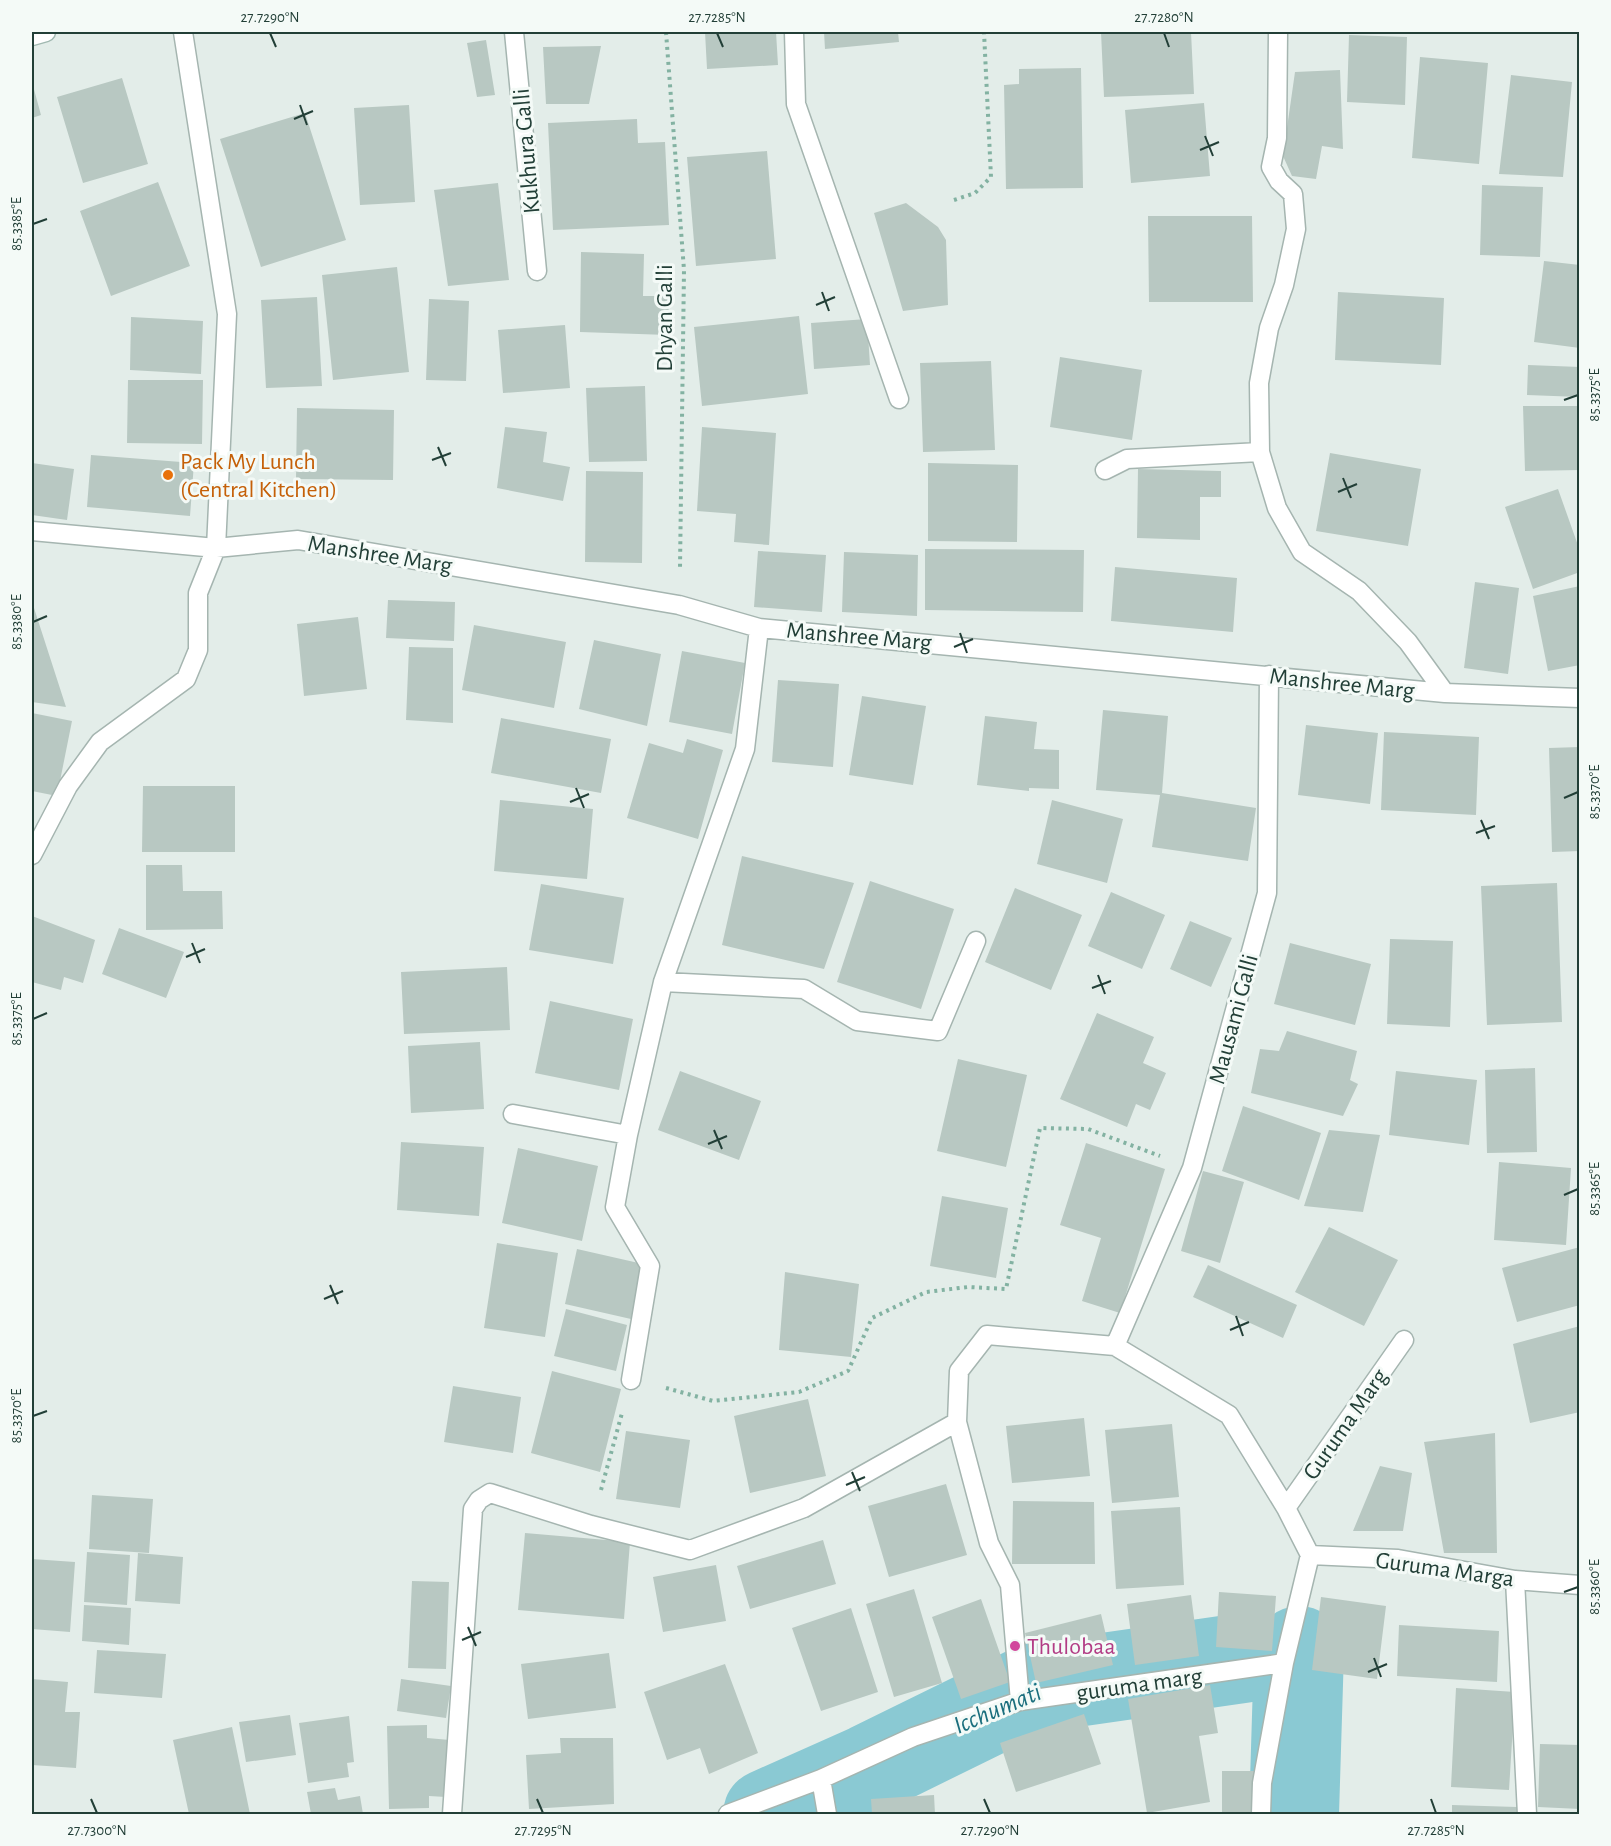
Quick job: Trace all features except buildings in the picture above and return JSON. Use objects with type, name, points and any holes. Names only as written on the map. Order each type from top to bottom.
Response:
[{"type":"street","points":[[32,36],[46,32]]},
{"type":"street","points":[[32,855],[68,786],[100,742],[186,679],[198,650],[198,593],[216,548],[227,314],[183,32]]},
{"type":"street","name":"Kukhura Galli","points":[[514,32],[537,271]]},
{"type":"street","points":[[794,32],[796,104],[899,399]]},
{"type":"street","points":[[1278,32],[1277,138],[1271,166],[1279,181],[1293,194],[1296,229],[1284,285],[1269,328],[1259,383],[1260,452],[1277,508],[1302,552],[1359,591],[1408,642],[1445,693]]},
{"type":"street","points":[[1105,470],[1127,459],[1260,452]]},
{"type":"street","name":"Manshree Marg","points":[[32,531],[216,548],[298,540],[679,605],[759,628],[1445,693],[1580,698]]},
{"type":"street","points":[[632,1380],[650,1266],[615,1208],[628,1134],[663,982],[745,749],[759,628]]},
{"type":"street","name":"Mausami Galli","points":[[1115,1346],[1192,1168],[1267,893],[1269,675]]},
{"type":"street","points":[[663,982],[804,989],[857,1021],[938,1031],[976,941]]},
{"type":"street","points":[[513,1114],[628,1134]]},
{"type":"street","points":[[1020,1701],[1010,1585],[989,1544],[957,1422],[959,1371],[987,1335],[1115,1346]]},
{"type":"street","name":"Guruma Marg","points":[[1286,1508],[1404,1340]]},
{"type":"street","name":"Guruma Marg","points":[[1115,1346],[1229,1415],[1286,1508],[1310,1555]]},
{"type":"street","points":[[452,1815],[473,1509],[479,1500],[490,1493],[591,1525],[690,1550],[804,1508],[957,1422]]},
{"type":"street","points":[[1261,1815],[1262,1783],[1284,1662],[1310,1555]]},
{"type":"street","name":"Guruma Marga","points":[[1310,1555],[1398,1559],[1515,1580],[1580,1585]]},
{"type":"street","points":[[1515,1580],[1527,1815]]},
{"type":"street","name":"guruma marg","points":[[728,1815],[821,1779],[913,1737],[1020,1701],[1284,1662]]},
{"type":"street","points":[[821,1779],[827,1815]]},
{"type":"path","name":"Dhyan Galli","points":[[666,32],[684,270],[679,605]]},
{"type":"path","points":[[954,200],[975,193],[985,186],[991,177],[984,32]]},
{"type":"path","points":[[591,1525],[632,1380],[713,1401],[799,1392],[848,1371],[872,1318],[926,1292],[968,1287],[1006,1289],[1040,1128],[1088,1129],[1192,1168]]},
{"type":"waterway","name":"Icchumati","points":[[1294,1814],[1299,1651]]},
{"type":"waterway","name":"Icchumati","points":[[768,1814],[869,1769],[1034,1688],[1243,1658]]},
{"type":"place","name":"Pack My Lunch (Central Kitchen)","points":[[168,475]]},
{"type":"place","name":"Thulobaa","points":[[1015,1646]]}]
